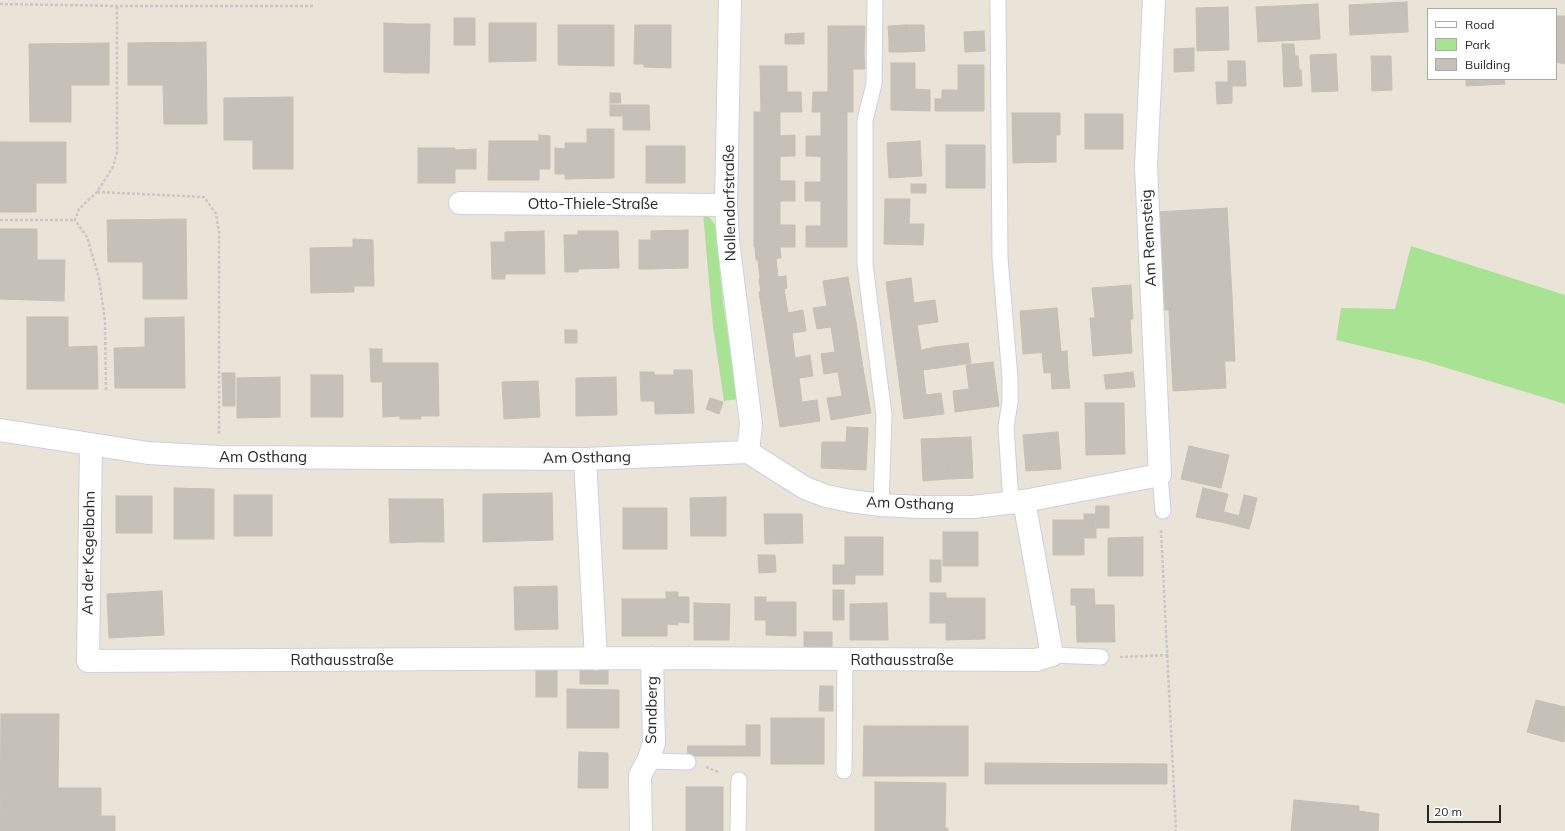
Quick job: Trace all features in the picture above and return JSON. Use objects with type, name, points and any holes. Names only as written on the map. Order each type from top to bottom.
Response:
[{"type":"street","name":"Nollendorfstraße","points":[[730,0],[726,205],[729,248],[751,424],[748,452]]},
{"type":"street","name":"Am Rennsteig","points":[[1154,0],[1146,166],[1160,475]]},
{"type":"street","name":"Otto-Thiele-Straße","points":[[460,204],[726,205]]},
{"type":"street","name":"Am Osthang","points":[[0,430],[148,453],[219,457],[585,459],[748,452],[805,488],[826,496],[881,505],[920,507],[973,507],[1018,502],[1160,475]]},
{"type":"street","name":"An der Kegelbahn","points":[[88,662],[91,445]]},
{"type":"street","points":[[585,459],[596,659]]},
{"type":"street","points":[[1018,502],[1052,655]]},
{"type":"street","name":"Rathausstraße","points":[[88,662],[652,658],[1036,660],[1052,655]]},
{"type":"street","name":"Sandberg","points":[[641,831],[640,775],[648,761],[654,742],[652,658]]},
{"type":"lane","points":[[876,0],[874,84],[864,120],[865,257],[884,415],[881,505]]},
{"type":"lane","points":[[998,0],[1000,258],[1010,378],[1010,402],[1006,427],[1018,502]]},
{"type":"lane","points":[[1160,475],[1164,511]]},
{"type":"lane","points":[[1052,655],[1101,657]]},
{"type":"lane","points":[[844,771],[845,659]]},
{"type":"lane","points":[[648,761],[688,762]]},
{"type":"lane","points":[[738,831],[739,780]]},
{"type":"path","points":[[0,4],[117,6],[315,6]]},
{"type":"path","points":[[75,220],[80,209],[97,192],[113,167],[117,152],[117,6]]},
{"type":"path","points":[[97,192],[204,197],[216,214],[219,232],[219,457]]},
{"type":"path","points":[[0,220],[75,220]]},
{"type":"path","points":[[75,220],[87,238],[99,278],[105,321],[106,390]]},
{"type":"path","points":[[1164,511],[1161,514],[1176,831]]},
{"type":"path","points":[[1101,657],[1168,655]]},
{"type":"path","points":[[688,762],[739,780]]},
{"type":"green space","points":[[703,213],[711,219],[715,225],[723,303],[738,399],[724,401],[713,327]]},
{"type":"green space","points":[[1411,246],[1565,295],[1565,404],[1424,361],[1336,340],[1341,308],[1395,309]]},
{"type":"building","points":[[1407,2],[1408,32],[1350,35],[1349,5]]},
{"type":"building","points":[[1318,4],[1320,39],[1258,42],[1256,7]]},
{"type":"building","points":[[1228,7],[1229,50],[1197,51],[1196,8]]},
{"type":"building","points":[[1557,16],[1565,16],[1565,64],[1557,62]]},
{"type":"building","points":[[454,18],[475,18],[475,45],[454,45]]},
{"type":"building","points":[[384,23],[406,24],[405,73],[384,72]]},
{"type":"building","points":[[489,23],[536,23],[536,61],[489,62]]},
{"type":"building","points":[[406,24],[430,24],[429,73],[405,73]]},
{"type":"building","points":[[558,25],[614,25],[614,66],[558,65]]},
{"type":"building","points":[[635,25],[671,25],[671,68],[644,67],[644,64],[634,64]]},
{"type":"building","points":[[906,25],[907,42],[889,42],[888,26]]},
{"type":"building","points":[[906,25],[924,25],[925,51],[907,52]]},
{"type":"building","points":[[828,26],[846,26],[846,54],[828,54]]},
{"type":"building","points":[[846,26],[865,26],[864,54],[846,54]]},
{"type":"building","points":[[984,31],[985,51],[965,52],[964,32]]},
{"type":"building","points":[[804,33],[804,44],[785,44],[785,34]]},
{"type":"building","points":[[206,42],[207,124],[164,124],[163,85],[128,85],[128,43]]},
{"type":"building","points":[[889,42],[907,42],[907,52],[889,52]]},
{"type":"building","points":[[109,43],[109,85],[71,85],[71,122],[30,122],[29,44]]},
{"type":"building","points":[[1282,44],[1294,44],[1295,56],[1283,57]]},
{"type":"building","points":[[1194,48],[1194,71],[1174,72],[1174,49]]},
{"type":"building","points":[[828,54],[864,54],[865,69],[828,69]]},
{"type":"building","points":[[1336,54],[1338,91],[1312,92],[1310,55]]},
{"type":"building","points":[[1298,56],[1299,70],[1283,71],[1283,57]]},
{"type":"building","points":[[1371,56],[1391,56],[1392,90],[1372,91]]},
{"type":"building","points":[[1228,61],[1245,61],[1246,86],[1232,86],[1232,82],[1228,82]]},
{"type":"building","points":[[891,63],[915,63],[915,89],[930,90],[930,111],[891,110]]},
{"type":"building","points":[[958,65],[984,65],[984,111],[942,111],[942,90],[958,90]]},
{"type":"building","points":[[760,66],[787,66],[787,92],[801,92],[802,112],[761,112]]},
{"type":"building","points":[[828,69],[853,69],[853,112],[812,112],[813,92],[828,92]]},
{"type":"building","points":[[1301,70],[1302,86],[1284,87],[1283,71]]},
{"type":"building","points":[[1466,80],[1504,80],[1505,84],[1466,86]]},
{"type":"building","points":[[1216,82],[1232,82],[1232,103],[1217,104]]},
{"type":"building","points":[[610,93],[620,93],[621,103],[610,103]]},
{"type":"building","points":[[293,97],[293,169],[253,169],[253,140],[224,140],[224,98]]},
{"type":"building","points":[[935,99],[942,99],[942,111],[935,111]]},
{"type":"building","points":[[610,105],[623,105],[623,116],[610,116]]},
{"type":"building","points":[[623,105],[649,105],[650,130],[623,130]]},
{"type":"building","points":[[754,112],[780,112],[780,136],[795,135],[795,156],[754,157]]},
{"type":"building","points":[[821,112],[847,112],[847,157],[806,156],[806,136],[821,136]]},
{"type":"building","points":[[1012,113],[1060,113],[1060,135],[1056,135],[1056,162],[1013,163]]},
{"type":"building","points":[[1085,114],[1123,114],[1123,149],[1085,149]]},
{"type":"building","points":[[587,129],[614,129],[614,178],[565,179],[565,143],[587,143]]},
{"type":"building","points":[[539,135],[550,136],[550,169],[539,169]]},
{"type":"building","points":[[489,141],[539,141],[539,180],[488,180]]},
{"type":"building","points":[[920,141],[922,176],[889,178],[887,143]]},
{"type":"building","points":[[0,142],[66,142],[66,183],[36,183],[36,212],[0,212]]},
{"type":"building","points":[[946,145],[985,145],[985,188],[946,188]]},
{"type":"building","points":[[646,146],[685,146],[685,183],[646,183]]},
{"type":"building","points":[[418,148],[455,148],[455,183],[418,183]]},
{"type":"building","points":[[555,148],[565,149],[565,174],[555,174]]},
{"type":"building","points":[[476,149],[476,169],[455,169],[455,150]]},
{"type":"building","points":[[780,156],[780,181],[795,181],[795,201],[754,201],[754,157]]},
{"type":"building","points":[[821,157],[847,157],[847,201],[805,201],[805,182],[821,182]]},
{"type":"building","points":[[911,184],[926,184],[926,193],[911,193]]},
{"type":"building","points":[[885,199],[910,199],[909,224],[924,224],[923,245],[884,244]]},
{"type":"building","points":[[821,200],[847,201],[847,247],[806,247],[806,226],[821,226]]},
{"type":"building","points":[[754,201],[780,201],[780,225],[795,225],[795,247],[754,247]]},
{"type":"building","points":[[1227,208],[1232,296],[1160,300],[1155,212]]},
{"type":"building","points":[[186,219],[187,299],[143,299],[143,262],[108,262],[107,220]]},
{"type":"building","points":[[0,229],[37,229],[37,260],[65,260],[64,301],[0,299]]},
{"type":"building","points":[[688,230],[688,268],[651,269],[651,231]]},
{"type":"building","points":[[544,231],[545,274],[505,274],[505,232]]},
{"type":"building","points":[[578,231],[618,231],[619,268],[578,269]]},
{"type":"building","points":[[564,235],[578,235],[578,272],[565,272]]},
{"type":"building","points":[[353,239],[373,240],[374,286],[353,286]]},
{"type":"building","points":[[639,240],[651,240],[651,269],[639,269]]},
{"type":"building","points":[[491,242],[505,242],[505,279],[492,279]]},
{"type":"building","points":[[353,247],[354,292],[311,293],[310,248]]},
{"type":"building","points":[[755,247],[780,247],[781,258],[756,260]]},
{"type":"building","points":[[776,258],[778,277],[760,279],[758,260]]},
{"type":"building","points":[[786,276],[787,288],[761,292],[759,279]]},
{"type":"building","points":[[848,277],[856,323],[817,329],[813,308],[827,306],[823,281]]},
{"type":"building","points":[[911,278],[914,303],[935,300],[938,322],[892,328],[886,282]]},
{"type":"building","points":[[1131,285],[1133,319],[1112,321],[1112,317],[1095,318],[1092,288]]},
{"type":"building","points":[[784,288],[788,313],[803,310],[806,331],[766,337],[759,292]]},
{"type":"building","points":[[1221,296],[1232,296],[1235,361],[1224,361]]},
{"type":"building","points":[[1221,296],[1226,388],[1173,391],[1169,310],[1161,310],[1160,300]]},
{"type":"building","points":[[1057,308],[1061,351],[1023,354],[1020,311]]},
{"type":"building","points":[[27,317],[68,317],[68,347],[97,346],[98,389],[27,389]]},
{"type":"building","points":[[184,317],[185,388],[115,388],[114,348],[145,347],[145,318]]},
{"type":"building","points":[[1112,317],[1112,321],[1130,319],[1132,353],[1093,356],[1090,318]]},
{"type":"building","points":[[856,323],[863,368],[824,374],[821,354],[835,352],[831,327]]},
{"type":"building","points":[[917,324],[921,350],[935,347],[938,368],[898,373],[892,328]]},
{"type":"building","points":[[565,330],[577,330],[577,343],[565,343]]},
{"type":"building","points":[[792,333],[795,358],[810,355],[813,376],[773,382],[766,337]]},
{"type":"building","points":[[968,343],[971,363],[938,368],[935,347]]},
{"type":"building","points":[[370,349],[382,349],[382,382],[371,382]]},
{"type":"building","points":[[1067,351],[1068,371],[1044,373],[1042,353]]},
{"type":"building","points":[[993,362],[999,406],[955,412],[953,391],[969,389],[966,365]]},
{"type":"building","points":[[382,363],[438,363],[439,416],[421,416],[421,419],[400,419],[400,416],[383,417]]},
{"type":"building","points":[[863,368],[871,413],[831,420],[827,398],[842,396],[838,372]]},
{"type":"building","points":[[674,370],[692,370],[694,413],[655,414],[654,375],[674,375]]},
{"type":"building","points":[[923,370],[926,395],[941,393],[944,414],[904,419],[898,373]]},
{"type":"building","points":[[1068,371],[1070,388],[1052,389],[1051,373]]},
{"type":"building","points":[[640,372],[654,372],[655,401],[641,401]]},
{"type":"building","points":[[1133,372],[1135,387],[1106,389],[1104,375]]},
{"type":"building","points":[[222,373],[235,373],[235,406],[223,406]]},
{"type":"building","points":[[311,375],[343,375],[343,417],[311,417]]},
{"type":"building","points":[[280,377],[280,417],[237,418],[237,378]]},
{"type":"building","points":[[616,377],[617,415],[576,416],[576,378]]},
{"type":"building","points":[[799,378],[802,402],[817,400],[820,421],[780,427],[773,382]]},
{"type":"building","points":[[538,381],[540,417],[504,419],[502,382]]},
{"type":"building","points":[[710,398],[723,402],[719,414],[706,409]]},
{"type":"building","points":[[1085,403],[1124,403],[1125,454],[1086,455]]},
{"type":"building","points":[[847,427],[868,428],[866,470],[821,468],[822,442],[846,442]]},
{"type":"building","points":[[1058,432],[1061,469],[1026,471],[1023,435]]},
{"type":"building","points":[[971,437],[973,478],[948,479],[946,438]]},
{"type":"building","points":[[946,438],[948,479],[923,481],[921,439]]},
{"type":"building","points":[[1189,446],[1229,455],[1221,488],[1181,479]]},
{"type":"building","points":[[174,488],[214,489],[214,539],[174,539]]},
{"type":"building","points":[[1203,488],[1228,494],[1221,522],[1196,517]]},
{"type":"building","points":[[552,493],[553,540],[483,542],[483,494]]},
{"type":"building","points":[[234,495],[272,495],[272,536],[234,536]]},
{"type":"building","points":[[1244,495],[1257,498],[1252,519],[1239,516]]},
{"type":"building","points":[[116,496],[152,496],[152,533],[116,533]]},
{"type":"building","points":[[726,497],[726,536],[691,536],[690,498]]},
{"type":"building","points":[[389,499],[416,499],[417,542],[390,543]]},
{"type":"building","points":[[416,499],[443,499],[444,542],[417,542]]},
{"type":"building","points":[[1096,506],[1109,506],[1109,528],[1095,528]]},
{"type":"building","points":[[623,508],[667,508],[667,549],[623,549]]},
{"type":"building","points":[[1224,512],[1252,519],[1249,529],[1221,522]]},
{"type":"building","points":[[764,514],[802,514],[803,543],[765,544]]},
{"type":"building","points":[[1084,514],[1096,514],[1096,538],[1084,538]]},
{"type":"building","points":[[1053,520],[1084,520],[1084,555],[1053,555]]},
{"type":"building","points":[[943,532],[978,532],[978,566],[943,566]]},
{"type":"building","points":[[845,537],[883,537],[883,575],[845,575]]},
{"type":"building","points":[[1143,537],[1143,576],[1108,576],[1108,538]]},
{"type":"building","points":[[758,555],[775,555],[776,572],[759,573]]},
{"type":"building","points":[[930,560],[941,560],[941,582],[930,582]]},
{"type":"building","points":[[833,565],[845,565],[845,575],[855,575],[855,584],[833,584]]},
{"type":"building","points":[[557,586],[558,629],[515,630],[514,587]]},
{"type":"building","points":[[1071,589],[1094,589],[1095,605],[1071,605]]},
{"type":"building","points":[[833,590],[844,590],[844,598],[833,598]]},
{"type":"building","points":[[162,591],[164,635],[109,638],[107,594]]},
{"type":"building","points":[[666,592],[678,592],[678,625],[667,624]]},
{"type":"building","points":[[930,593],[946,593],[946,623],[930,623]]},
{"type":"building","points":[[678,597],[689,597],[689,623],[678,622]]},
{"type":"building","points":[[755,597],[766,597],[766,620],[755,620]]},
{"type":"building","points":[[833,598],[844,598],[844,620],[833,620]]},
{"type":"building","points":[[946,598],[985,598],[985,639],[946,640]]},
{"type":"building","points":[[622,599],[667,599],[667,636],[622,636]]},
{"type":"building","points":[[766,602],[796,602],[796,636],[766,635]]},
{"type":"building","points":[[694,603],[730,604],[729,640],[694,640]]},
{"type":"building","points":[[887,603],[888,640],[850,640],[850,604]]},
{"type":"building","points":[[1076,605],[1114,605],[1115,642],[1077,642]]},
{"type":"building","points":[[804,632],[832,632],[832,649],[804,649]]},
{"type":"building","points":[[536,670],[557,670],[557,697],[536,697]]},
{"type":"building","points":[[580,670],[608,670],[608,684],[580,684]]},
{"type":"building","points":[[820,686],[833,686],[833,711],[819,711]]},
{"type":"building","points":[[567,689],[619,690],[619,728],[567,728]]},
{"type":"building","points":[[1536,700],[1565,707],[1564,742],[1527,732]]},
{"type":"building","points":[[1,714],[59,714],[58,788],[101,788],[101,816],[115,816],[115,831],[0,831]]},
{"type":"building","points":[[771,718],[797,718],[797,764],[771,764]]},
{"type":"building","points":[[797,718],[824,718],[824,764],[797,764]]},
{"type":"building","points":[[746,725],[760,725],[760,756],[746,756]]},
{"type":"building","points":[[864,726],[898,726],[898,776],[863,776]]},
{"type":"building","points":[[898,726],[933,726],[933,776],[898,776]]},
{"type":"building","points":[[933,726],[968,726],[968,776],[933,776]]},
{"type":"building","points":[[688,746],[731,746],[731,756],[687,756]]},
{"type":"building","points":[[731,746],[746,746],[746,756],[731,756]]},
{"type":"building","points":[[579,752],[608,753],[608,788],[578,788]]},
{"type":"building","points":[[985,763],[1167,764],[1167,784],[985,784]]},
{"type":"building","points":[[875,782],[946,783],[945,828],[948,828],[948,831],[875,831]]},
{"type":"building","points":[[686,787],[723,787],[723,831],[686,831]]},
{"type":"building","points":[[1294,800],[1359,806],[1359,811],[1379,814],[1378,831],[1291,831]]}]
